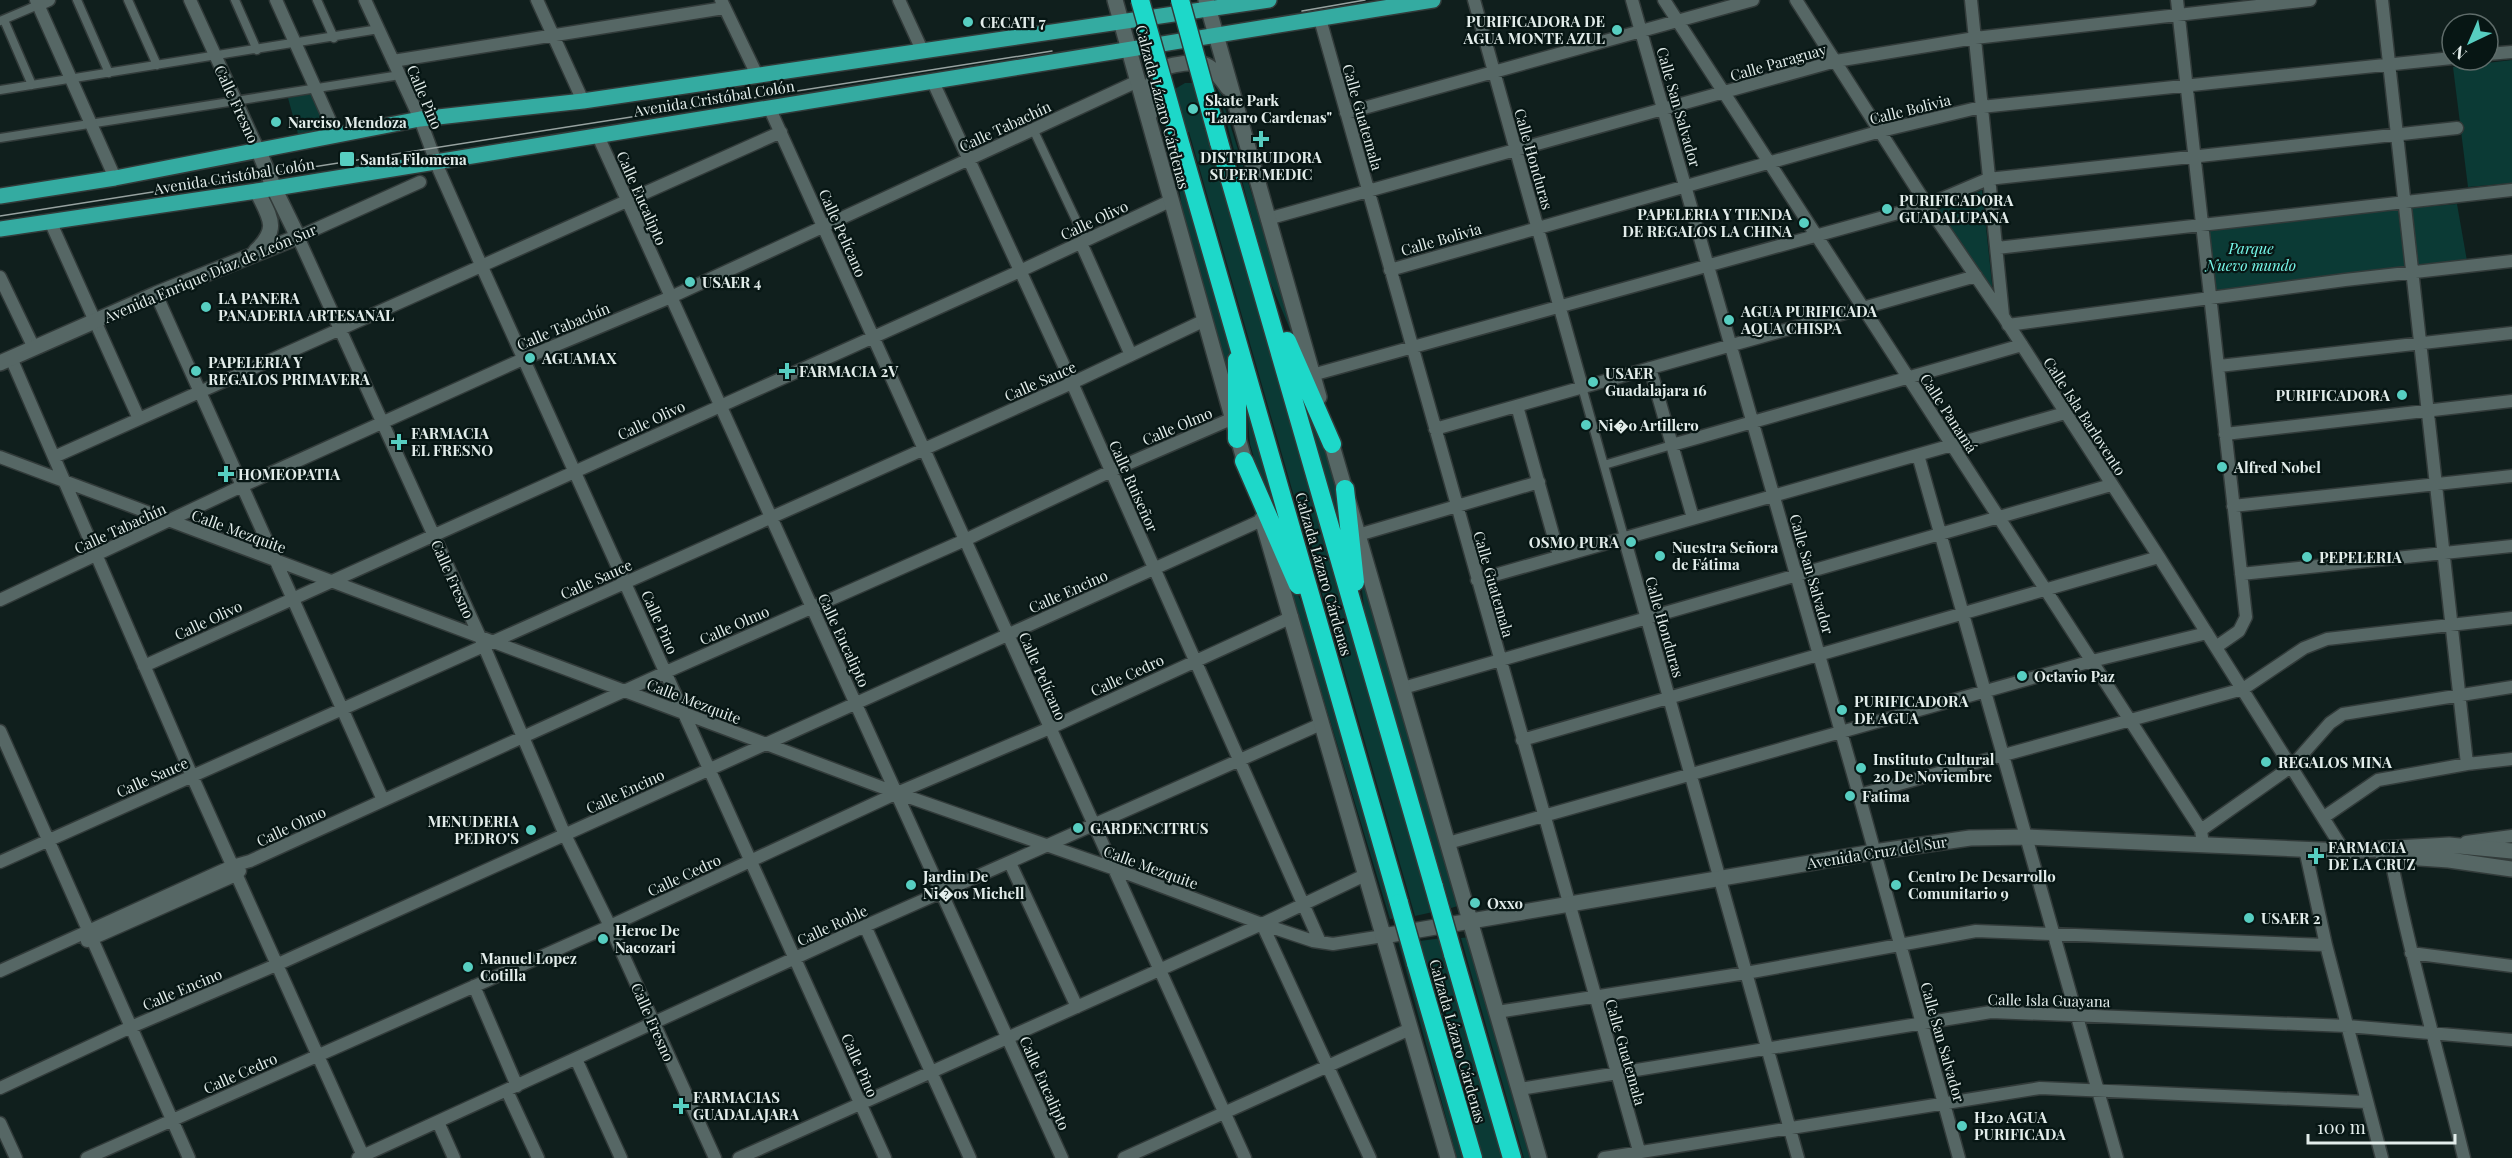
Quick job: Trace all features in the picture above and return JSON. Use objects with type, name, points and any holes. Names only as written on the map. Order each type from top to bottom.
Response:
[{"type":"highway","name":"Calzada Lázaro Cárdenas","points":[[1140,0],[1473,1158]]},
{"type":"highway","name":"Calzada Lázaro Cárdenas","points":[[1180,0],[1512,1158]]},
{"type":"highway","points":[[1258,273],[1332,444]]},
{"type":"highway","points":[[1237,340],[1237,439]]},
{"type":"highway","points":[[1244,461],[1328,653]]},
{"type":"highway","points":[[1345,489],[1361,632]]},
{"type":"main road","name":"Calzada Lázaro Cárdenas","points":[[1115,0],[1231,419],[1292,617],[1448,1158]]},
{"type":"main road","name":"Avenida Cristóbal Colón","points":[[0,196],[115,178],[420,119],[583,101],[922,50],[1121,23],[1208,5],[1267,0]]},
{"type":"main road","points":[[1247,30],[1254,14],[1267,0]]},
{"type":"main road","name":"Avenida Cristóbal Colón","points":[[0,229],[257,191],[1433,0]]},
{"type":"main road","points":[[1208,5],[1267,219],[1539,1158]]},
{"type":"main road","points":[[1095,26],[1104,36],[1102,49],[1098,54]]},
{"type":"main road","points":[[1149,123],[1153,79],[1164,67],[1193,61],[1200,62],[1214,71],[1233,96]]},
{"type":"main road","name":"Calle Fresno","points":[[258,149],[298,237]]},
{"type":"main road","points":[[251,256],[265,242],[272,229],[271,220],[257,191]]},
{"type":"main road","name":"Avenida Enrique Díaz de León Sur","points":[[6,361],[156,294],[298,237]]},
{"type":"main road","name":"Avenida Cruz del Sur","points":[[1383,936],[1874,852],[1970,838],[2202,838],[2344,851],[2385,851],[2449,844],[2512,851]]},
{"type":"main road","name":"Avenida Cruz del Sur","points":[[2385,851],[2512,869]]},
{"type":"street","points":[[77,0],[109,73]]},
{"type":"street","points":[[128,0],[157,65]]},
{"type":"street","points":[[235,0],[257,50]]},
{"type":"street","points":[[276,0],[336,134]]},
{"type":"street","points":[[317,0],[334,38]]},
{"type":"street","name":"Calle Pino","points":[[365,0],[420,119],[436,162],[574,472],[885,1158]]},
{"type":"street","points":[[537,0],[583,101]]},
{"type":"street","points":[[899,0],[922,50]]},
{"type":"street","name":"Calle Honduras","points":[[1473,0],[1798,1158]]},
{"type":"street","name":"Calle San Salvador","points":[[1632,0],[1859,795],[1959,1158]]},
{"type":"street","name":"Calle Panamá","points":[[1664,0],[2130,720],[2202,838]]},
{"type":"street","points":[[1346,113],[1753,0]]},
{"type":"street","name":"Calle Isla Barlovento","points":[[1796,0],[1927,205],[2022,345],[2159,557],[2344,851]]},
{"type":"street","points":[[1971,0],[1988,179],[2006,321],[2512,261]]},
{"type":"street","points":[[2176,0],[2246,617],[2239,631],[2216,647]]},
{"type":"street","name":"Calle Paraguay","points":[[1267,219],[1836,61],[1975,38],[2310,0]]},
{"type":"street","points":[[2382,0],[2467,764]]},
{"type":"street","name":"Calle Fresno","points":[[194,1],[258,149]]},
{"type":"street","points":[[32,85],[2,21],[41,2],[71,79],[115,178]]},
{"type":"street","points":[[393,61],[723,4],[757,75]]},
{"type":"street","name":"Calle Guatemala","points":[[1320,18],[1640,1155]]},
{"type":"street","points":[[0,90],[379,30]]},
{"type":"street","name":"Calle Bolivia","points":[[1390,270],[1881,131],[1981,107],[2440,59]]},
{"type":"street","points":[[0,138],[400,75]]},
{"type":"street","name":"Calle Tabachín","points":[[0,600],[242,486],[524,358],[671,297],[1138,81]]},
{"type":"street","name":"Calle Ruiseñor","points":[[933,82],[1072,383],[1320,942]]},
{"type":"street","name":"Calle Pelícano","points":[[769,107],[923,450],[1162,969],[1245,1158]]},
{"type":"street","points":[[1312,375],[1927,205],[1988,179],[2457,128]]},
{"type":"street","points":[[1033,129],[1084,242],[1131,355]]},
{"type":"street","points":[[54,456],[482,267],[780,132]]},
{"type":"street","name":"Calle Eucalipto","points":[[598,136],[1062,1158]]},
{"type":"street","name":"Avenida Enrique Díaz de León Sur","points":[[298,237],[420,182]]},
{"type":"street","points":[[1997,248],[2512,190]]},
{"type":"street","name":"Calle Olivo","points":[[144,666],[720,404],[873,338],[1170,201]]},
{"type":"street","points":[[50,221],[139,418]]},
{"type":"street","name":"Calle Fresno","points":[[298,237],[433,534],[485,642],[565,835],[610,926],[715,1158]]},
{"type":"street","points":[[1435,429],[1976,276]]},
{"type":"street","points":[[0,277],[34,348]]},
{"type":"street","points":[[156,294],[383,800]]},
{"type":"street","name":"Calle Sauce","points":[[0,862],[341,710],[485,642],[626,583],[1072,383],[1203,321]]},
{"type":"street","points":[[2219,366],[2512,333]]},
{"type":"street","points":[[1604,465],[2022,345]]},
{"type":"street","points":[[6,361],[54,456],[192,776],[362,1157]]},
{"type":"street","points":[[1650,368],[1693,518]]},
{"type":"street","points":[[2225,434],[2512,401]]},
{"type":"street","points":[[1517,406],[1559,556]]},
{"type":"street","points":[[1478,580],[2065,413]]},
{"type":"street","name":"Calle Olmo","points":[[0,971],[91,934],[234,870],[666,672],[965,540],[1110,471],[1231,419]]},
{"type":"street","points":[[1918,455],[2117,1158]]},
{"type":"street","name":"Calle Mezquite","points":[[0,458],[275,560],[485,642],[1262,924],[1320,942],[1349,943],[1383,936]]},
{"type":"street","points":[[2233,506],[2512,476]]},
{"type":"street","points":[[1358,535],[1539,482]]},
{"type":"street","points":[[1403,688],[2111,485]]},
{"type":"street","name":"Calle Encino","points":[[0,1088],[131,1027],[276,965],[1262,520]]},
{"type":"street","points":[[2241,574],[2512,546]]},
{"type":"street","points":[[1522,740],[2159,557]]},
{"type":"street","name":"Calle Cedro","points":[[87,1158],[610,926],[897,793],[1050,728],[1292,617]]},
{"type":"street","points":[[1859,795],[2243,688],[2304,648],[2327,639],[2512,618]]},
{"type":"street","points":[[1448,843],[2092,661],[2207,633]]},
{"type":"street","points":[[2202,838],[2292,766],[2330,723],[2343,714],[2512,687]]},
{"type":"street","name":"Calle Roble","points":[[362,1157],[866,926],[1321,724]]},
{"type":"street","points":[[0,731],[189,1158]]},
{"type":"street","points":[[2324,817],[2378,780],[2467,764],[2512,759]]},
{"type":"street","points":[[2449,844],[2512,836]]},
{"type":"street","points":[[2305,849],[2326,945],[2382,1158]]},
{"type":"street","points":[[2385,851],[2464,1158]]},
{"type":"street","points":[[1010,863],[1077,1007]]},
{"type":"street","points":[[739,1158],[1262,924],[1365,875]]},
{"type":"street","points":[[1262,924],[1370,1158]]},
{"type":"street","points":[[866,926],[970,1158]]},
{"type":"street","points":[[1497,1012],[1746,973],[1976,931],[2326,945]]},
{"type":"street","name":"Calle Olmo","points":[[0,979],[91,934]]},
{"type":"street","points":[[2411,953],[2512,966]]},
{"type":"street","points":[[474,986],[538,1158]]},
{"type":"street","name":"Calle Isla Guayana","points":[[1520,1089],[1990,1012],[2347,1026],[2512,1040]]},
{"type":"street","points":[[1124,1158],[1410,1029]]},
{"type":"street","points":[[576,1059],[621,1158]]},
{"type":"street","points":[[1604,1158],[1640,1155],[1790,1128],[2040,1088],[2366,1102]]},
{"type":"street","points":[[438,1122],[454,1158]]},
{"type":"street","points":[[0,1123],[16,1158]]},
{"type":"green space","points":[[1210,60],[1306,368],[1267,274]]},
{"type":"green space","points":[[2512,60],[2512,183],[2468,187],[2454,72],[2500,72],[2500,61]]},
{"type":"green space","points":[[1185,83],[1211,83],[1223,123],[1202,129],[1207,128],[1433,912],[1415,916],[1189,132],[1174,136],[1163,96]]},
{"type":"green space","points":[[312,93],[328,128],[298,134],[288,98]]},
{"type":"green space","points":[[1172,133],[1231,343],[1230,385],[1182,209]]},
{"type":"green space","points":[[1982,190],[1993,293],[1938,210]]},
{"type":"green space","points":[[2457,204],[2467,261],[2417,267],[2411,208]]},
{"type":"green space","name":"Parque Nuevo mundo","points":[[2398,209],[2405,268],[2215,292],[2208,231]]},
{"type":"green space","points":[[1294,365],[1341,486],[1348,563]]},
{"type":"green space","points":[[1244,375],[1298,567],[1269,509],[1250,444]]},
{"type":"green space","points":[[1356,537],[1461,905],[1451,908],[1365,616]]},
{"type":"green space","points":[[1281,558],[1326,656],[1397,918],[1390,919]]},
{"type":"green space","points":[[1470,937],[1535,1158],[1524,1158],[1461,938]]},
{"type":"green space","points":[[1442,938],[1505,1158],[1483,1158],[1420,941]]},
{"type":"green space","points":[[1398,941],[1405,941],[1470,1158],[1457,1158]]},
{"type":"tram line","points":[[1302,11],[1365,0]]},
{"type":"tram line","points":[[0,216],[1052,51]]},
{"type":"place","name":"CECATI 7","points":[[968,22]]},
{"type":"place","name":"PURIFICADORA DE AGUA MONTE AZUL","points":[[1617,30]]},
{"type":"place","name":"Skate Park \"Lazaro Cardenas\"","points":[[1193,109]]},
{"type":"place","name":"Narciso Mendoza","points":[[276,122]]},
{"type":"place","name":"DISTRIBUIDORA SUPER MEDIC","points":[[1261,139]]},
{"type":"place","name":"Santa Filomena","points":[[347,159]]},
{"type":"place","name":"PURIFICADORA GUADALUPANA","points":[[1887,209]]},
{"type":"place","name":"PAPELERIA Y TIENDA DE REGALOS LA CHINA","points":[[1804,223]]},
{"type":"place","name":"USAER 4","points":[[690,282]]},
{"type":"place","name":"LA PANERA PANADERIA ARTESANAL","points":[[206,307]]},
{"type":"place","name":"AGUA PURIFICADA AQUA CHISPA","points":[[1729,320]]},
{"type":"place","name":"AGUAMAX","points":[[530,358]]},
{"type":"place","name":"PAPELERIA Y REGALOS PRIMAVERA","points":[[196,371]]},
{"type":"place","name":"FARMACIA 2V","points":[[787,371]]},
{"type":"place","name":"USAER Guadalajara 16","points":[[1593,382]]},
{"type":"place","name":"PURIFICADORA","points":[[2402,395]]},
{"type":"place","name":"Ni�o Artillero","points":[[1586,425]]},
{"type":"place","name":"FARMACIA EL FRESNO","points":[[399,442]]},
{"type":"place","name":"Alfred Nobel","points":[[2222,467]]},
{"type":"place","name":"HOMEOPATIA","points":[[226,474]]},
{"type":"place","name":"OSMO PURA","points":[[1631,542]]},
{"type":"place","name":"Nuestra Señora de Fátima","points":[[1660,556]]},
{"type":"place","name":"PEPELERIA","points":[[2307,557]]},
{"type":"place","name":"Octavio Paz","points":[[2022,676]]},
{"type":"place","name":"PURIFICADORA DE AGUA","points":[[1842,710]]},
{"type":"place","name":"REGALOS MINA","points":[[2266,762]]},
{"type":"place","name":"Instituto Cultural 20 De Noviembre","points":[[1861,768]]},
{"type":"place","name":"Fatima","points":[[1850,796]]},
{"type":"place","name":"GARDENCITRUS","points":[[1078,828]]},
{"type":"place","name":"MENUDERIA PEDRO'S","points":[[531,830]]},
{"type":"place","name":"FARMACIA DE LA CRUZ","points":[[2316,856]]},
{"type":"place","name":"Jardin De Ni�os Michell","points":[[911,885]]},
{"type":"place","name":"Centro De Desarrollo Comunitario 9","points":[[1896,885]]},
{"type":"place","name":"Oxxo","points":[[1475,903]]},
{"type":"place","name":"USAER 2","points":[[2249,918]]},
{"type":"place","name":"Heroe De Nacozari","points":[[603,939]]},
{"type":"place","name":"Manuel Lopez Cotilla","points":[[468,967]]},
{"type":"place","name":"FARMACIAS GUADALAJARA","points":[[681,1106]]},
{"type":"place","name":"H20 AGUA PURIFICADA","points":[[1962,1126]]}]
